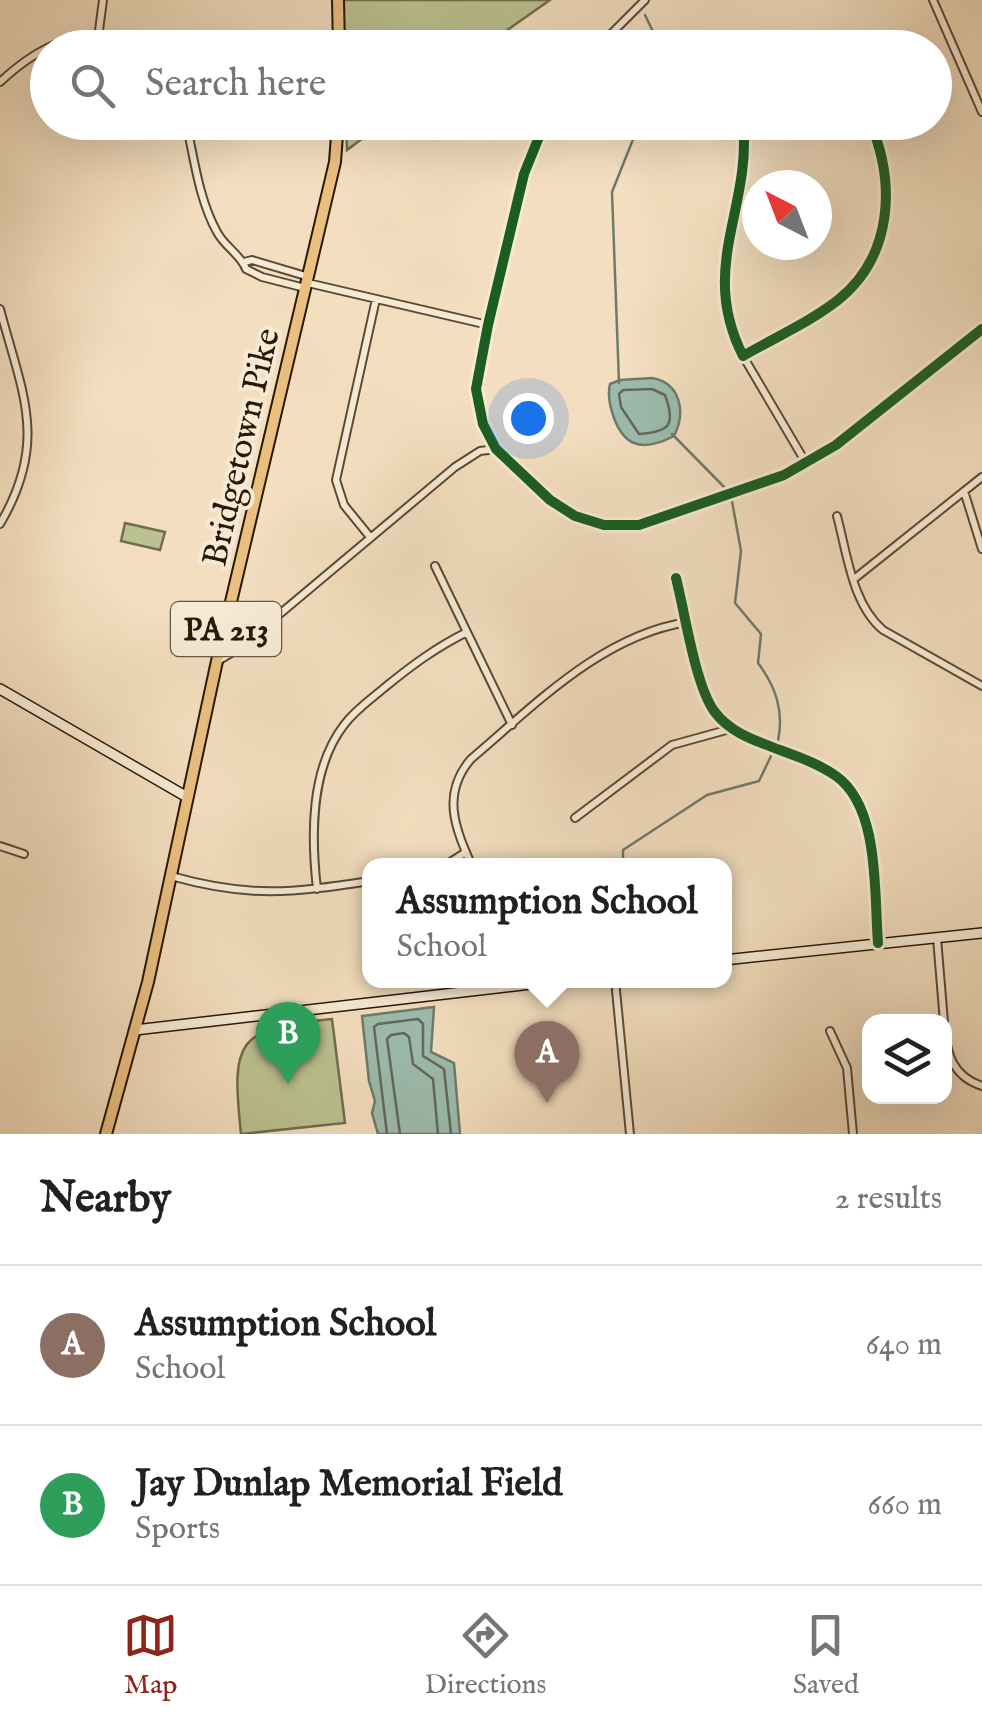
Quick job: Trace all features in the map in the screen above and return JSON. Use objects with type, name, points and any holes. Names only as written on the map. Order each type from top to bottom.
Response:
[{"type":"main road","points":[[338,0],[338,30]]},
{"type":"main road","name":"Bridgetown Pike","points":[[106,1134],[136,1030],[336,140]]},
{"type":"main road","points":[[0,690],[187,797]]},
{"type":"main road","points":[[732,959],[982,933]]},
{"type":"main road","points":[[136,1030],[482,988]]},
{"type":"street","points":[[99,30],[103,0]]},
{"type":"street","points":[[615,30],[646,0]]},
{"type":"street","points":[[933,0],[946,30]]},
{"type":"street","points":[[952,43],[982,112]]},
{"type":"street","points":[[0,82],[30,56]]},
{"type":"street","points":[[191,140],[214,225],[224,244],[244,262],[246,269],[258,276],[307,283],[488,325]]},
{"type":"street","points":[[538,140],[524,174],[476,388],[483,424],[496,449],[568,512],[589,522],[619,526],[665,518],[761,485],[806,464],[982,329]]},
{"type":"street","points":[[743,140],[723,279],[730,323],[744,356],[806,464]]},
{"type":"street","points":[[744,356],[836,302],[872,259],[884,228],[887,198],[884,167],[876,140]]},
{"type":"street","points":[[244,262],[252,260],[307,283]]},
{"type":"street","points":[[370,537],[344,505],[336,480],[376,298]]},
{"type":"street","points":[[0,309],[26,398],[30,427],[26,458],[13,500],[0,524]]},
{"type":"street","points":[[217,661],[238,649],[455,467],[480,451],[496,449]]},
{"type":"street","points":[[854,578],[982,477]]},
{"type":"street","points":[[964,491],[982,549]]},
{"type":"street","points":[[838,516],[861,602],[876,624],[982,686]]},
{"type":"street","points":[[435,566],[512,725]]},
{"type":"street","points":[[676,578],[705,692],[714,711],[732,728],[836,776],[862,810],[869,835],[878,942]]},
{"type":"street","points":[[230,612],[258,624],[274,617]]},
{"type":"street","points":[[469,858],[453,819],[452,800],[456,782],[471,758],[619,643],[651,629],[687,622]]},
{"type":"street","points":[[317,889],[312,828],[326,758],[334,740],[354,713],[421,656],[467,632]]},
{"type":"street","points":[[575,818],[672,744],[732,728]]},
{"type":"street","points":[[0,846],[24,854]]},
{"type":"street","points":[[457,858],[466,852]]},
{"type":"street","points":[[171,876],[204,886],[260,893],[362,882]]},
{"type":"street","points":[[936,937],[943,1014]]},
{"type":"street","points":[[616,988],[630,1134]]},
{"type":"street","points":[[830,1030],[847,1068],[853,1134]]},
{"type":"street","points":[[952,1063],[967,1080],[982,1086]]},
{"type":"green space","points":[[343,0],[550,0],[507,30],[344,30]]},
{"type":"green space","points":[[347,140],[360,140],[347,150]]},
{"type":"green space","points":[[125,523],[165,532],[160,550],[121,541]]},
{"type":"green space","points":[[332,1019],[345,1123],[241,1134],[238,1077],[247,1045],[258,1035],[276,1028]]},
{"type":"water","points":[[652,378],[675,392],[680,409],[678,427],[674,436],[654,444],[634,443],[617,426],[610,384]]},
{"type":"water","points":[[434,1007],[431,1052],[454,1063],[460,1134],[378,1134],[372,1113],[375,1101],[362,1016]]},
{"type":"waterway","points":[[645,15],[652,30]]},
{"type":"waterway","points":[[619,383],[612,192],[633,140]]},
{"type":"waterway","points":[[672,434],[727,490]]},
{"type":"waterway","points":[[732,501],[741,551],[735,603],[761,634],[758,663],[777,700],[778,741]]},
{"type":"waterway","points":[[623,858],[623,850],[707,795],[759,781],[771,756]]},
{"type":"cycle path","points":[[538,140],[524,174],[476,389],[483,424],[496,449],[550,500],[575,516],[604,525],[639,525],[784,475],[836,445],[982,329]]},
{"type":"cycle path","points":[[744,140],[725,294],[730,324],[743,356],[838,300],[870,262],[879,240],[886,194],[876,140]]},
{"type":"cycle path","points":[[676,578],[696,666],[714,711],[744,735],[836,776],[861,808],[872,852],[878,943]]},
{"type":"place","name":"Jay Dunlap Memorial Field","points":[[288,1084]]},
{"type":"place","name":"Assumption School","points":[[547,1103]]}]
